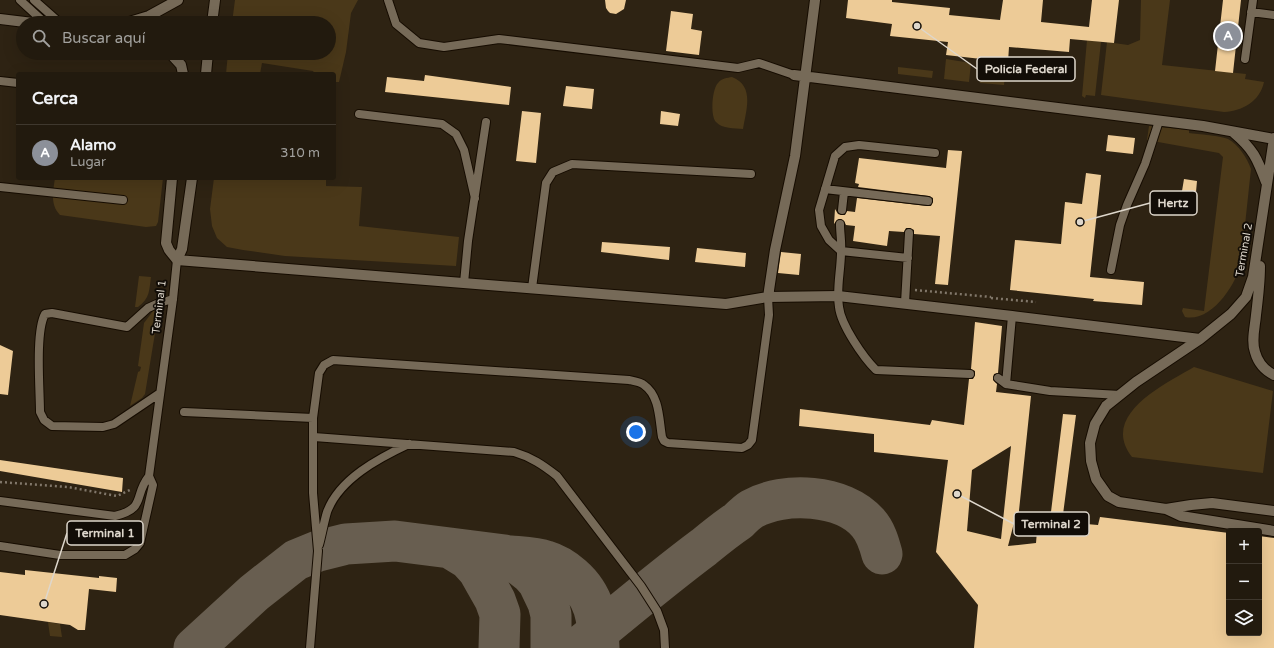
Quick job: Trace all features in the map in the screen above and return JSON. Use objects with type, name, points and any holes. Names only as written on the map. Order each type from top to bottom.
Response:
[{"type":"street","points":[[213,16],[215,0]]},
{"type":"street","points":[[768,297],[775,250],[795,156],[815,0]]},
{"type":"street","points":[[149,16],[175,2]]},
{"type":"street","points":[[0,19],[16,21]]},
{"type":"street","points":[[176,60],[181,65],[183,72]]},
{"type":"street","points":[[206,72],[207,60]]},
{"type":"street","points":[[794,75],[1203,126],[1274,139]]},
{"type":"street","points":[[1233,132],[1244,141],[1253,152],[1267,183]]},
{"type":"street","name":"Terminal 2","points":[[1274,139],[1254,277],[1246,297],[1232,314],[1200,340],[1136,382],[1106,406],[1095,424],[1090,443],[1091,461],[1096,479],[1108,496],[1119,502],[1166,509],[1181,516],[1274,532]]},
{"type":"street","points":[[172,180],[166,243],[176,260],[726,304],[768,297],[838,296],[1200,340]]},
{"type":"street","name":"Terminal 1","points":[[176,260],[182,249],[192,180]]},
{"type":"street","points":[[1260,234],[1260,284],[1253,343],[1255,353],[1260,364],[1265,370],[1274,375]]},
{"type":"street","name":"Terminal 2","points":[[1166,509],[1212,503],[1274,511]]},
{"type":"lane","points":[[20,0],[37,16]]},
{"type":"lane","points":[[34,0],[52,16]]},
{"type":"lane","points":[[388,0],[396,24],[419,42],[444,47],[499,39],[738,68],[759,63],[794,75]]},
{"type":"lane","points":[[1245,59],[1253,0]]},
{"type":"lane","points":[[1251,12],[1274,15]]},
{"type":"lane","points":[[0,81],[16,83]]},
{"type":"lane","points":[[359,114],[442,124],[456,134],[464,150],[475,198]]},
{"type":"lane","points":[[1111,270],[1120,225],[1144,164],[1158,121]]},
{"type":"lane","points":[[464,283],[468,241],[486,122]]},
{"type":"lane","points":[[908,258],[842,251],[829,240],[821,226],[819,210],[835,156],[845,147],[860,145],[935,153]]},
{"type":"lane","points":[[532,288],[546,183],[553,172],[572,164],[751,174]]},
{"type":"lane","points":[[0,188],[123,200]]},
{"type":"lane","points":[[825,189],[928,201]]},
{"type":"lane","points":[[842,210],[844,192]]},
{"type":"lane","points":[[840,224],[842,251],[838,296],[839,310],[847,328],[866,359],[876,370],[970,374]]},
{"type":"lane","points":[[905,303],[909,233]]},
{"type":"lane","name":"Terminal 1","points":[[0,501],[115,516],[125,513],[138,504],[143,484],[149,476],[173,299],[176,260]]},
{"type":"lane","points":[[318,551],[313,493],[313,418],[319,373],[324,365],[333,360],[629,380],[644,384],[651,392],[658,406],[662,437],[664,441],[668,443],[742,448],[748,445],[752,440],[769,315],[768,297]]},
{"type":"lane","points":[[160,393],[114,424],[103,427],[52,426],[44,420],[40,412],[40,333],[42,319],[45,314],[52,313],[127,327],[148,308],[173,299]]},
{"type":"lane","points":[[1006,384],[1012,316]]},
{"type":"lane","points":[[998,378],[1006,384],[1050,391],[1120,395]]},
{"type":"lane","points":[[184,412],[313,418]]},
{"type":"lane","points":[[314,437],[514,452],[529,456],[557,476],[641,586],[657,611],[664,630],[665,648]]},
{"type":"lane","points":[[310,648],[318,551],[328,510],[338,492],[352,478],[379,458],[410,443]]},
{"type":"lane","name":"Terminal 1","points":[[0,546],[60,555],[125,554],[130,552],[140,543],[153,485],[149,476]]},
{"type":"path","points":[[906,289],[991,297]]},
{"type":"path","points":[[0,482],[68,488],[117,496],[143,484]]},
{"type":"shaded area","points":[[235,0],[358,0],[351,13],[346,52],[339,82],[336,82],[336,72],[314,72],[262,63],[260,72],[226,72],[227,60],[336,60],[336,16],[233,16]]},
{"type":"shaded area","points":[[1141,0],[1170,0],[1162,65],[1246,74],[1245,79],[1264,82],[1259,95],[1255,100],[1238,110],[1224,112],[1101,95],[1107,42],[1128,45],[1140,40]]},
{"type":"shaded area","points":[[1087,40],[1101,42],[1095,96],[1086,95],[1085,98],[1082,96]]},
{"type":"shaded area","points":[[946,59],[971,63],[969,82],[944,79]]},
{"type":"shaded area","points":[[982,63],[1006,66],[1004,85],[980,83]]},
{"type":"shaded area","points":[[898,67],[933,71],[932,78],[898,74]]},
{"type":"shaded area","points":[[732,77],[744,86],[746,92],[747,107],[743,129],[722,126],[714,119],[712,109],[713,96],[716,86],[721,80]]},
{"type":"shaded area","points":[[1149,126],[1189,130],[1189,133],[1228,139],[1242,152],[1251,169],[1239,271],[1228,291],[1221,300],[1204,314],[1195,317],[1185,317],[1182,311],[1183,308],[1204,311],[1223,157],[1219,153],[1147,140]]},
{"type":"shaded area","points":[[55,180],[163,180],[158,222],[156,226],[146,227],[60,215],[53,203]]},
{"type":"shaded area","points":[[214,180],[326,180],[326,186],[362,187],[359,226],[459,237],[456,266],[285,256],[227,247],[217,238],[212,226],[210,209]]},
{"type":"shaded area","points":[[139,276],[151,277],[150,286],[145,300],[138,307],[135,307]]},
{"type":"shaded area","points":[[156,307],[159,309],[145,394],[142,398],[130,406],[138,372],[140,371],[141,367],[138,366],[144,323]]},
{"type":"shaded area","points":[[1194,367],[1273,391],[1263,473],[1132,457],[1124,442],[1124,428],[1129,415],[1153,392],[1167,382]]},
{"type":"shaded area","points":[[48,622],[60,624],[62,637],[50,636]]},
{"type":"building","points":[[605,0],[626,0],[624,9],[616,14],[610,13],[606,8]]},
{"type":"building","points":[[848,0],[892,0],[892,2],[950,8],[949,15],[1000,20],[1003,0],[1043,0],[1041,22],[1089,27],[1092,0],[1119,0],[1114,43],[1070,39],[1069,52],[1009,47],[1008,62],[946,55],[948,42],[890,36],[892,24],[846,18]]},
{"type":"building","points":[[1223,0],[1241,0],[1233,73],[1215,71]]},
{"type":"building","points":[[671,11],[693,14],[691,29],[702,31],[699,55],[666,51]]},
{"type":"building","points":[[425,75],[511,87],[509,105],[385,92],[387,77],[424,81]]},
{"type":"building","points":[[566,86],[594,89],[592,109],[563,106]]},
{"type":"building","points":[[522,111],[541,113],[536,163],[516,161]]},
{"type":"building","points":[[661,111],[680,114],[678,126],[660,124]]},
{"type":"building","points":[[1108,135],[1135,138],[1133,154],[1106,151]]},
{"type":"building","points":[[948,150],[962,151],[948,285],[935,284],[940,236],[914,234],[914,230],[910,228],[906,228],[904,232],[889,231],[887,246],[853,241],[855,226],[846,225],[844,221],[840,219],[834,224],[835,209],[838,214],[841,215],[845,215],[847,211],[855,212],[857,198],[927,206],[931,206],[933,202],[933,198],[929,196],[858,187],[859,184],[855,183],[859,158],[946,168]]},
{"type":"building","points":[[1086,173],[1101,175],[1090,277],[1144,282],[1142,305],[1093,301],[1094,299],[1010,290],[1015,240],[1061,244],[1065,202],[1082,204]]},
{"type":"building","points":[[1184,179],[1197,181],[1196,192],[1182,191]]},
{"type":"building","points":[[602,242],[670,247],[669,260],[601,252]]},
{"type":"building","points":[[697,248],[746,253],[745,267],[695,262]]},
{"type":"building","points":[[781,252],[801,254],[799,275],[778,273]]},
{"type":"building","points":[[975,322],[1002,326],[998,373],[994,374],[993,378],[997,384],[996,392],[1031,396],[1018,520],[1015,519],[1008,546],[1036,543],[1038,519],[1050,520],[1063,414],[1076,415],[1062,522],[1098,525],[1100,517],[1226,533],[1226,636],[1262,636],[1262,536],[1274,538],[1274,648],[974,648],[978,605],[936,552],[948,460],[874,452],[874,434],[799,426],[800,409],[930,425],[932,420],[964,425],[969,379],[973,379],[975,371],[971,369]],"holes":[[[1011,446],[1001,539],[967,531],[972,470]]]},
{"type":"building","points":[[0,345],[13,351],[8,395],[0,394]]},
{"type":"building","points":[[0,460],[123,478],[122,492],[0,471]]},
{"type":"building","points":[[25,570],[99,578],[99,576],[117,578],[116,592],[89,589],[85,630],[78,630],[70,625],[0,615],[0,572],[25,575]]},
{"type":"taxiway","points":[[578,648],[656,584],[748,512],[765,503],[796,498],[813,498],[844,506],[857,513],[871,526],[882,554]]},
{"type":"taxiway","points":[[194,648],[254,593],[296,560],[318,551],[346,544],[395,541],[505,555],[531,574],[538,582],[548,603],[551,615],[551,648]]},
{"type":"taxiway","points":[[450,548],[468,559],[478,570],[495,600],[500,614],[499,648]]},
{"type":"taxiway","points":[[510,556],[533,558],[550,562],[566,571],[580,584],[586,592],[594,609],[598,627],[599,648]]},
{"type":"place","name":"Policía Federal","points":[[917,26]]},
{"type":"place","name":"Alamo","points":[[1228,36]]},
{"type":"place","name":"Hertz","points":[[1080,222]]},
{"type":"place","name":"Terminal 2","points":[[957,494]]},
{"type":"place","name":"Terminal 1","points":[[44,604]]}]
